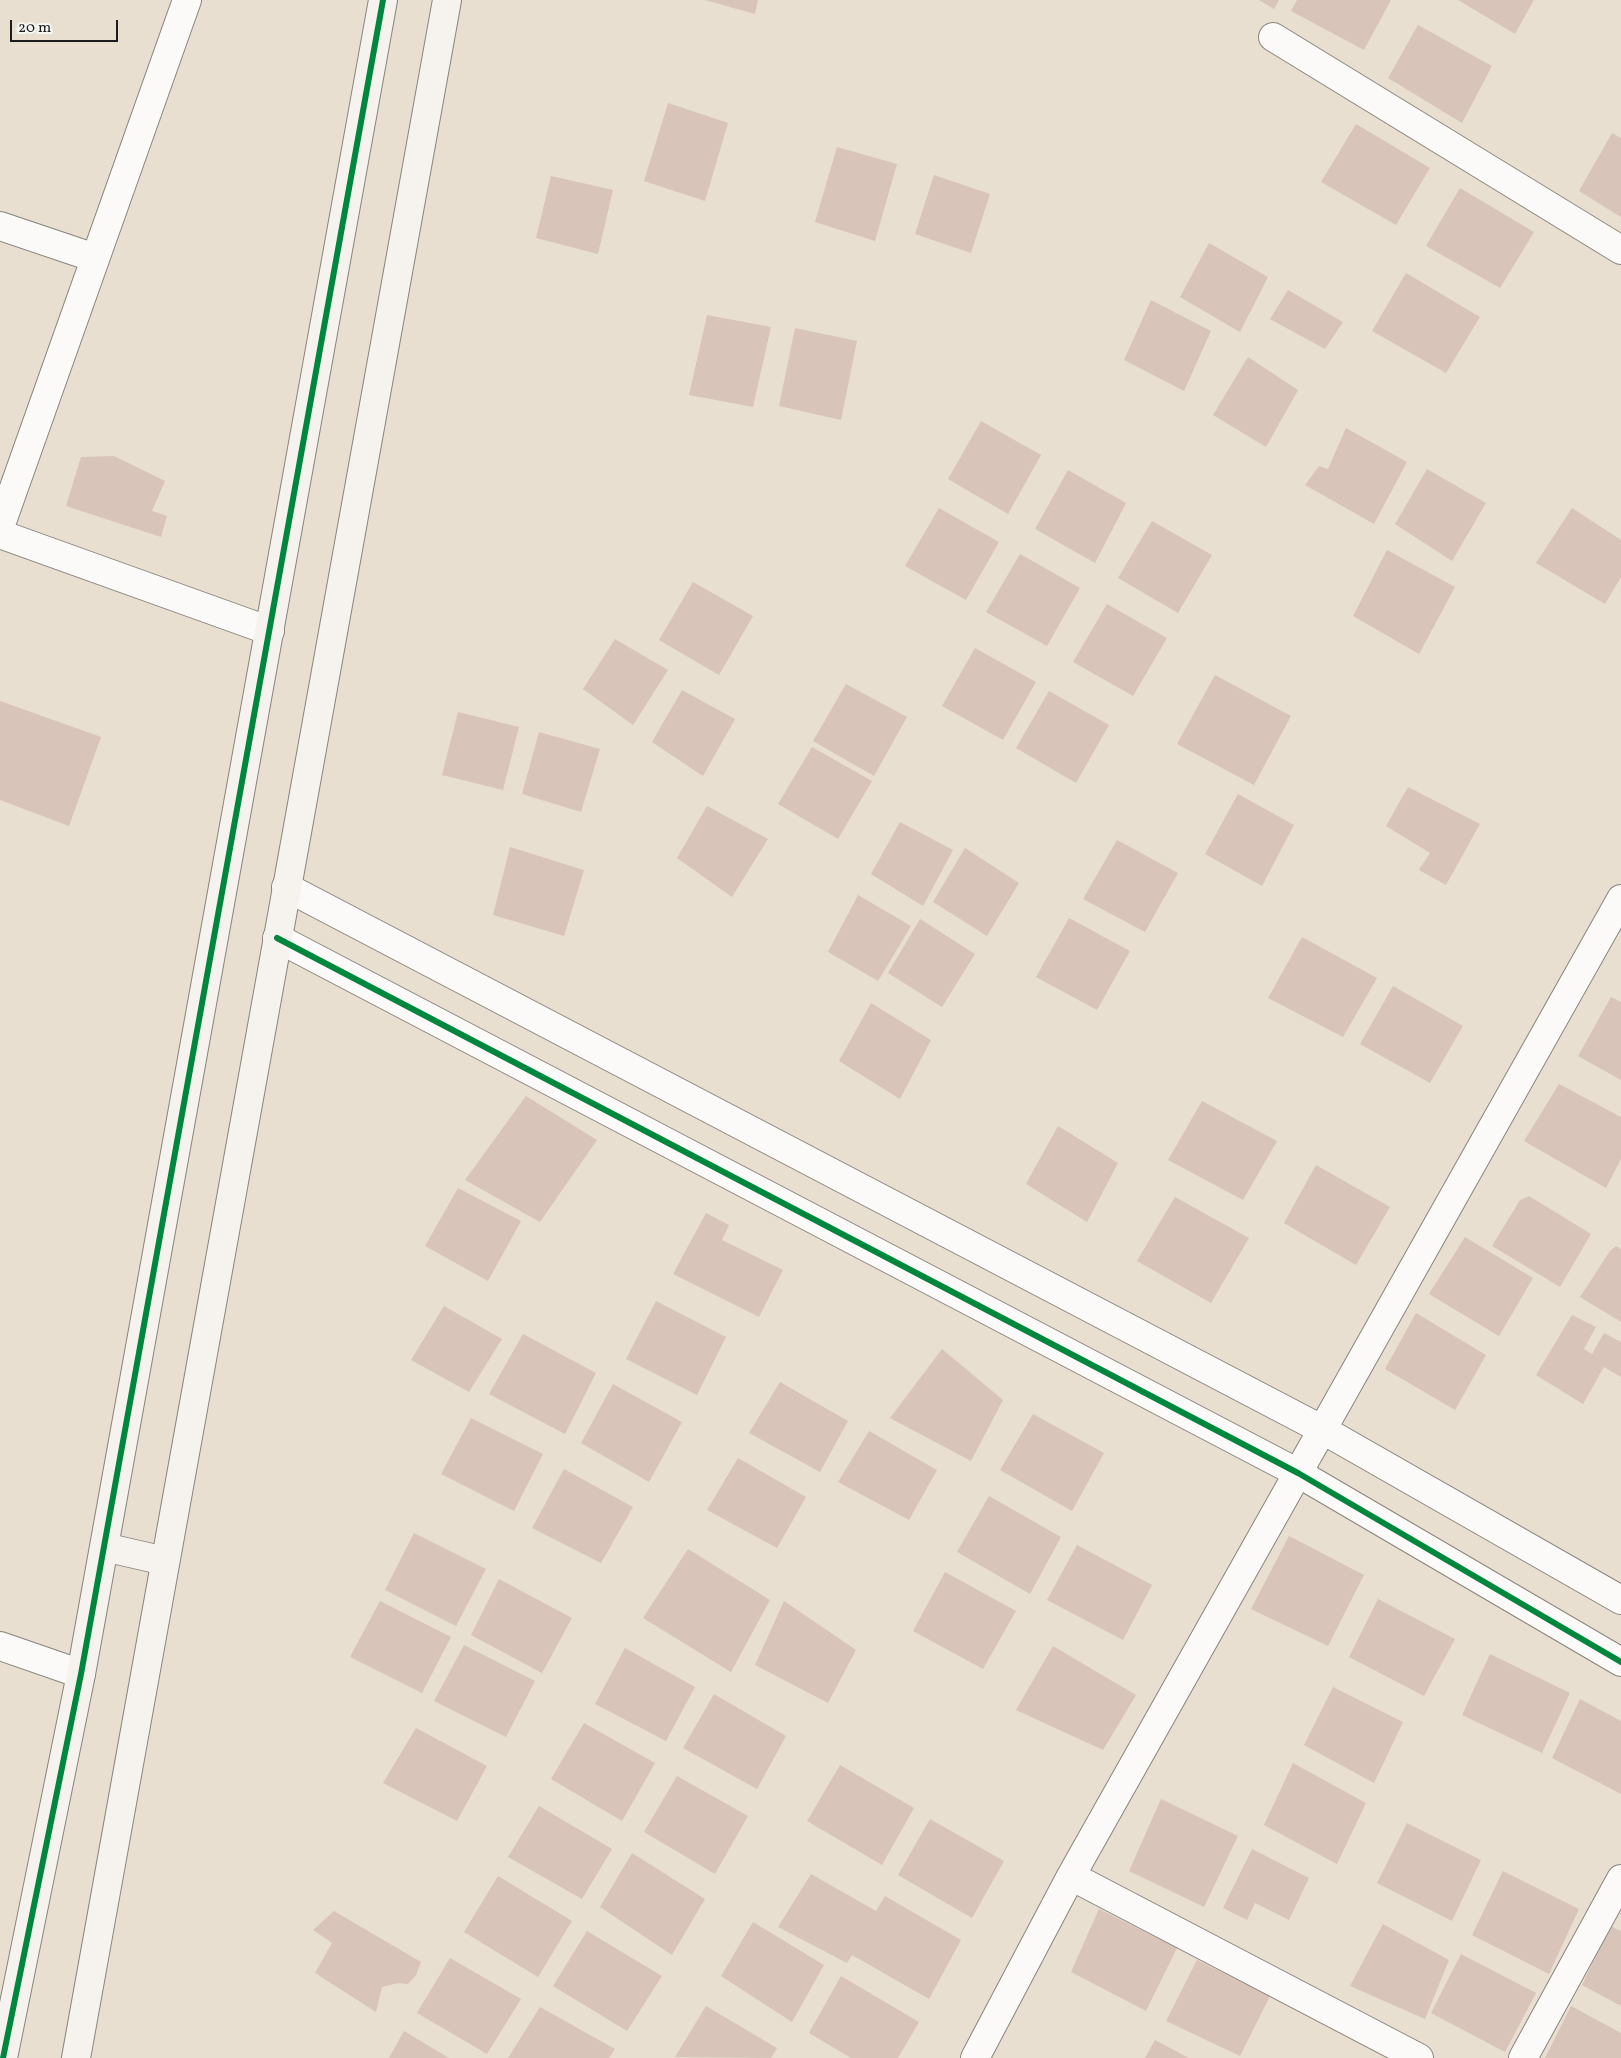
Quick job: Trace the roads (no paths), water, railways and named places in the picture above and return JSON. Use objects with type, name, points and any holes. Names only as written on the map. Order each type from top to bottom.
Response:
[{"type":"street","points":[[0,528],[187,0]]},
{"type":"street","points":[[3,2058],[81,1674],[383,0]]},
{"type":"street","points":[[76,2058],[447,0]]},
{"type":"street","points":[[1272,37],[1621,250]]},
{"type":"street","points":[[0,226],[95,258]]},
{"type":"street","points":[[0,534],[270,631]]},
{"type":"street","points":[[286,887],[1323,1430],[1621,1600]]},
{"type":"street","points":[[975,2058],[1071,1876],[1621,899]]},
{"type":"street","points":[[277,938],[1298,1473],[1621,1662]]},
{"type":"street","points":[[104,1547],[165,1561]]},
{"type":"street","points":[[0,1646],[81,1674]]},
{"type":"street","points":[[1071,1876],[1419,2058]]},
{"type":"street","points":[[1523,2058],[1621,1879]]}]
